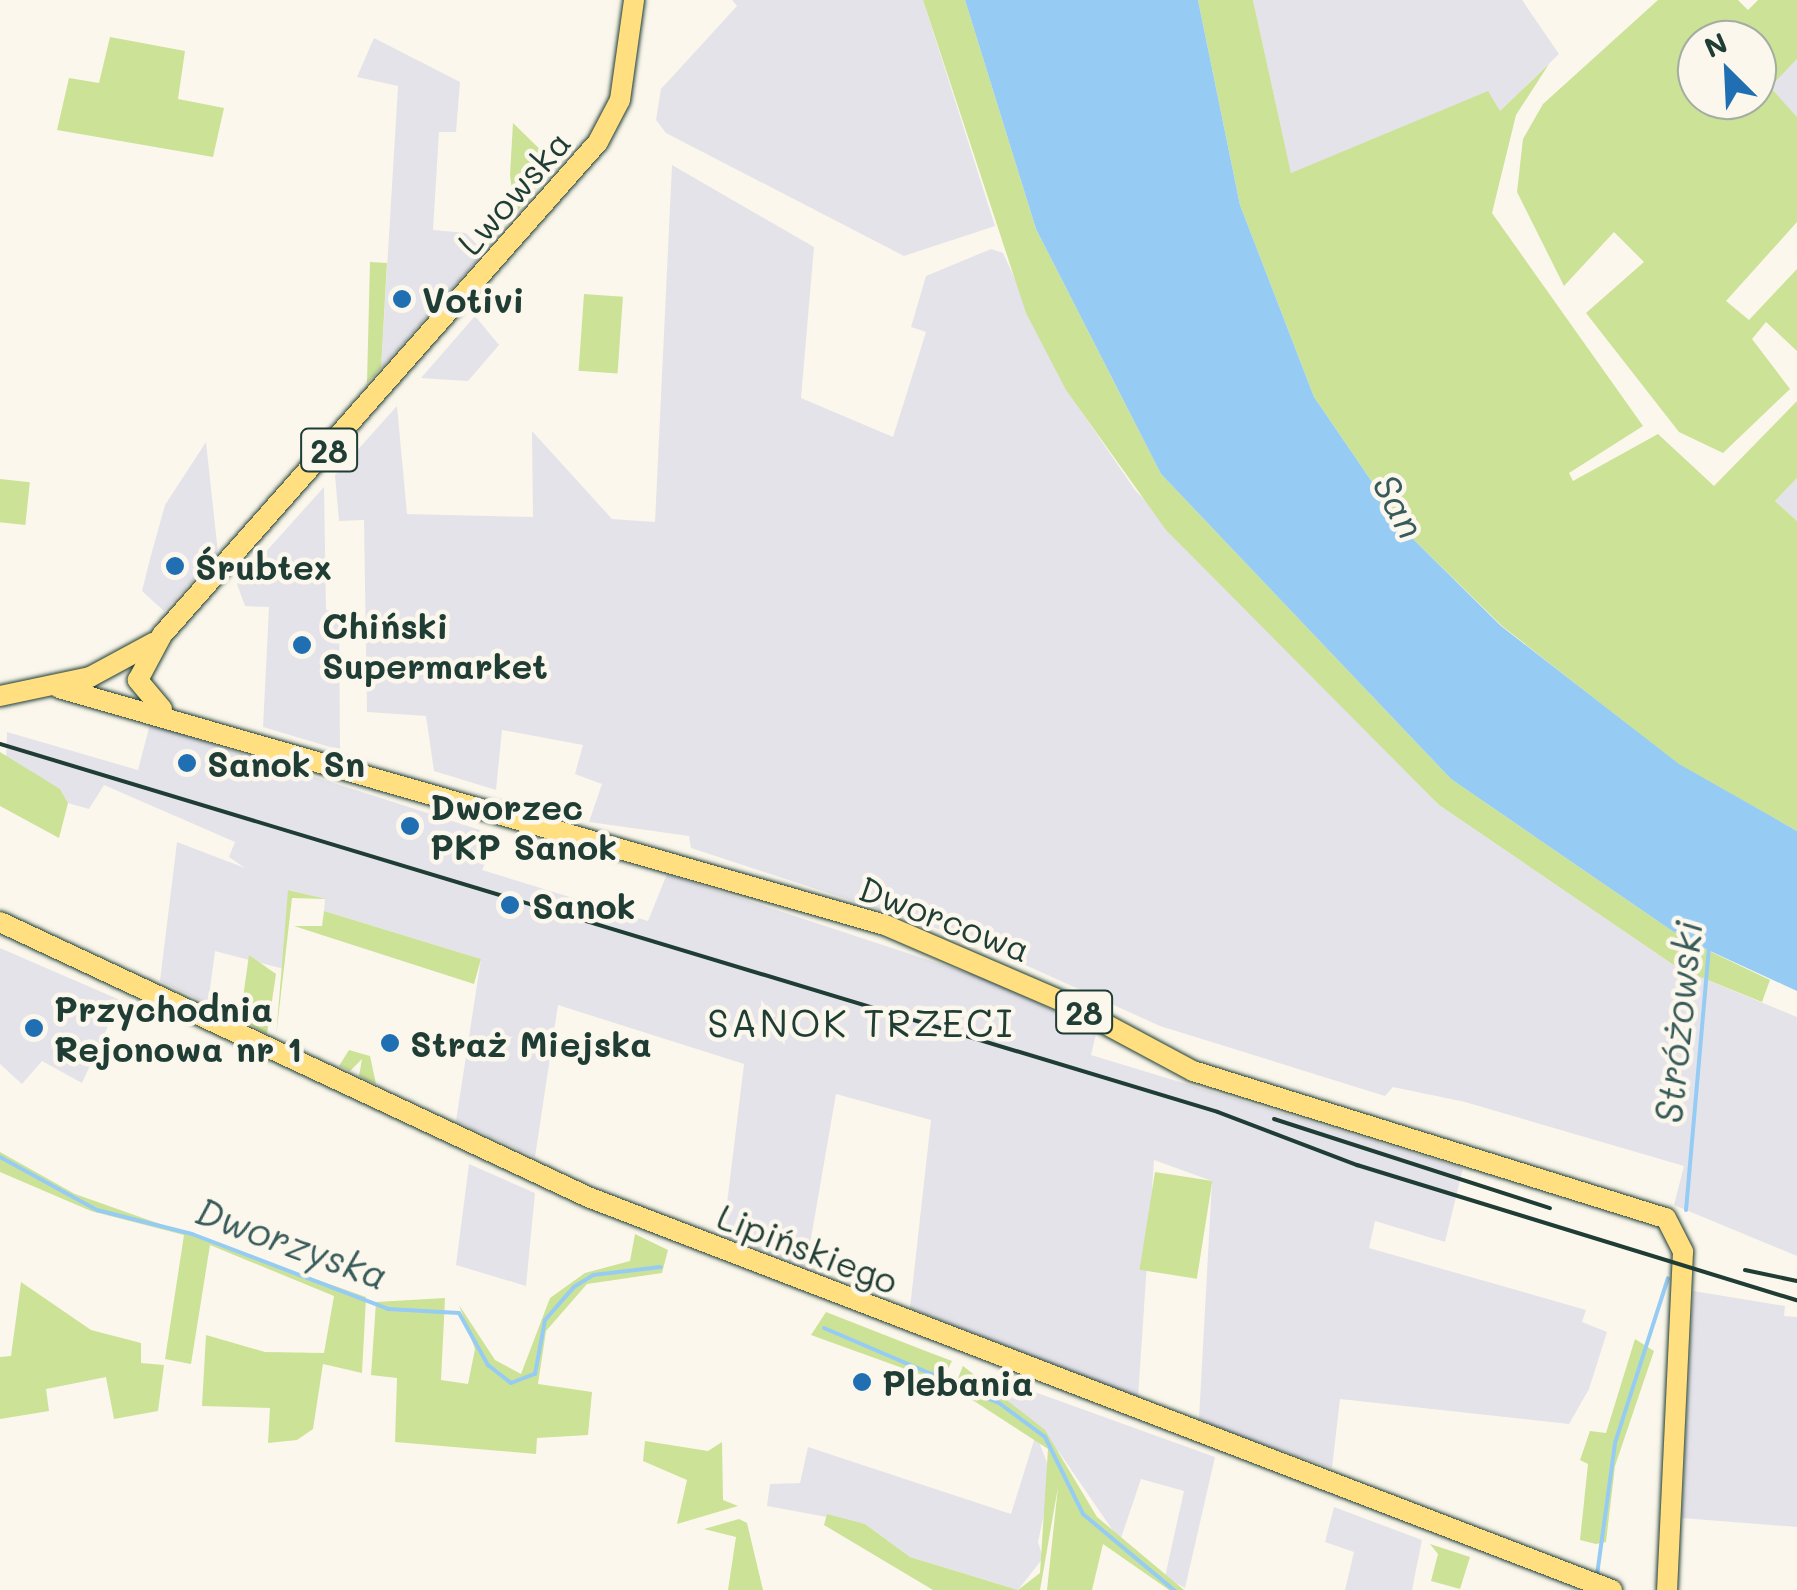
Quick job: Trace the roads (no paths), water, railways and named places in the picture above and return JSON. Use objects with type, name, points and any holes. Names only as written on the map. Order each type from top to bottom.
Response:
[{"type":"main road","name":"Lwowska","points":[[168,713],[138,680],[162,635],[584,162],[620,100],[634,0]]},
{"type":"main road","name":"28","points":[[0,696],[59,688],[114,668],[162,635]]},
{"type":"main road","name":"Dworcowa","points":[[59,688],[168,713],[884,925],[1051,996],[1192,1071],[1654,1213],[1679,1229],[1664,1563]]},
{"type":"main road","name":"Lipińskiego","points":[[0,922],[588,1197],[1612,1590]]},
{"type":"main road","name":"28","points":[[1664,1563],[1667,1590]]},
{"type":"main road","points":[[1648,1590],[1664,1563]]},
{"type":"water","points":[[965,0],[1198,0],[1240,205],[1314,397],[1407,533],[1501,626],[1679,764],[1797,831],[1797,991],[1684,939],[1451,779],[1161,474],[1036,229]]},
{"type":"waterway","name":"Stróżowski","points":[[1686,1210],[1709,947]]},
{"type":"waterway","name":"Dworzyska","points":[[0,1157],[97,1210],[192,1234],[388,1309],[459,1313],[488,1365],[511,1383],[535,1374],[545,1320],[574,1287],[593,1275],[661,1267]]},
{"type":"waterway","name":"Stróżowski","points":[[1597,1575],[1615,1443],[1668,1278]]},
{"type":"waterway","name":"Dworzyska","points":[[824,1328],[999,1403],[1045,1437],[1083,1514],[1174,1590]]},
{"type":"railway","points":[[0,744],[1218,1112],[1357,1165],[1797,1300]]},
{"type":"railway","points":[[1274,1119],[1550,1208]]},
{"type":"railway","points":[[1745,1270],[1797,1281]]},
{"type":"place","name":"Votivi","points":[[402,299]]},
{"type":"place","name":"Śrubtex","points":[[175,566]]},
{"type":"place","name":"Chiński Supermarket","points":[[302,645]]},
{"type":"place","name":"Sanok Sn","points":[[187,763]]},
{"type":"place","name":"Dworzec PKP Sanok","points":[[410,826]]},
{"type":"place","name":"Sanok","points":[[510,905]]},
{"type":"place","name":"Przychodnia Rejonowa nr 1","points":[[34,1028]]},
{"type":"place","name":"Straż Miejska","points":[[390,1043]]},
{"type":"place","name":"Plebania","points":[[862,1382]]},
{"type":"district","name":"SANOK TRZECI","points":[[861,1023]]},
{"type":"water label","name":"San","points":[[1399,506]]}]
